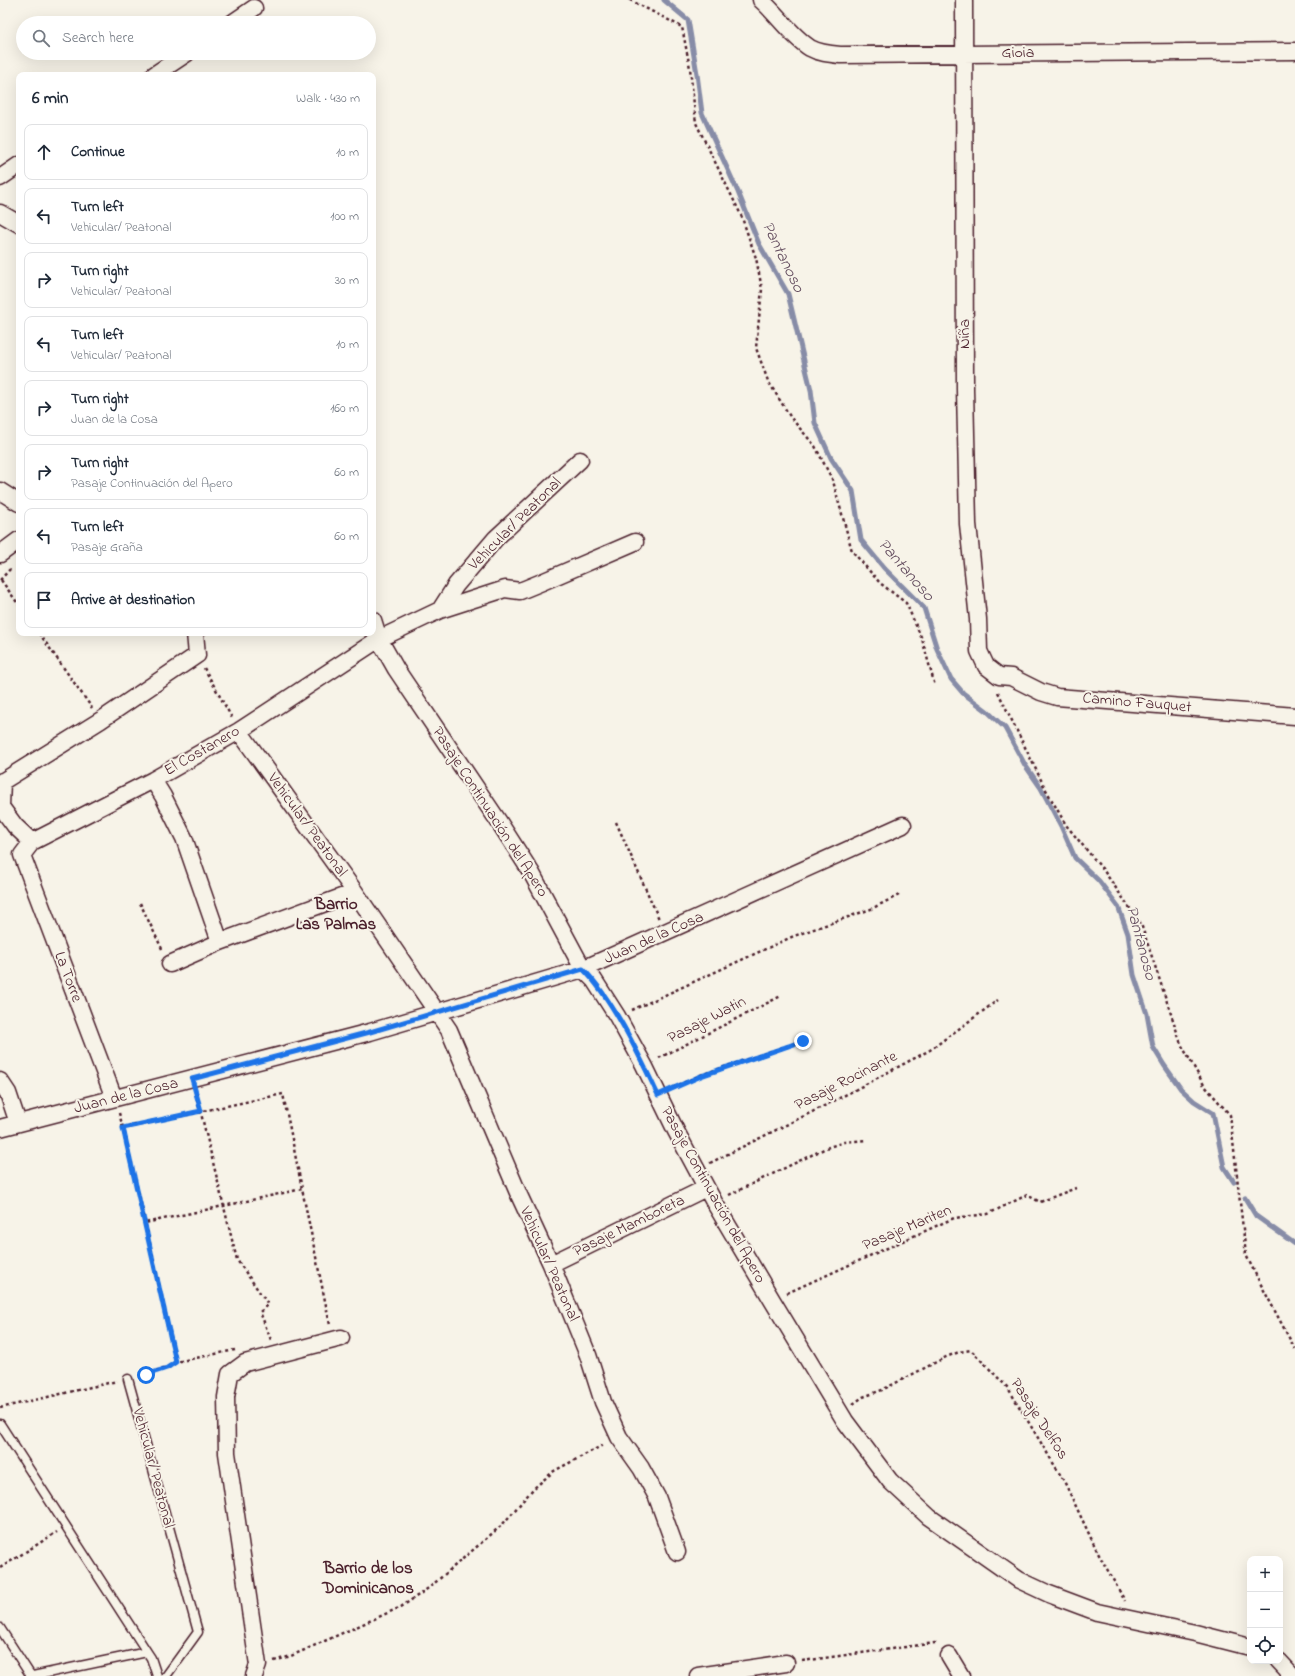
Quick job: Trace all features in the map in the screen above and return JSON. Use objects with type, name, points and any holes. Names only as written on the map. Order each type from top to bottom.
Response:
[{"type":"street","name":"Gioia","points":[[761,0],[797,38],[810,48],[824,54],[1295,51]]},
{"type":"street","name":"Niña","points":[[964,0],[965,381],[968,524],[978,619],[979,651],[986,666]]},
{"type":"street","points":[[242,16],[254,8]]},
{"type":"street","points":[[158,72],[176,60]]},
{"type":"street","points":[[0,178],[16,167]]},
{"type":"street","points":[[0,213],[16,222]]},
{"type":"street","name":"Vehicular/ Peatonal","points":[[440,610],[456,585],[496,538],[580,460]]},
{"type":"street","points":[[0,491],[16,501]]},
{"type":"street","points":[[0,554],[16,542]]},
{"type":"street","name":"Vehicular/ Peatonal","points":[[379,638],[440,610],[505,589],[520,591],[635,542]]},
{"type":"street","name":"Pasaje Continuación del Apero","points":[[376,629],[379,638],[396,669],[531,872],[583,969],[594,980],[617,1016],[644,1065],[710,1195],[772,1300],[845,1421],[890,1481],[929,1517],[1018,1580],[1097,1612],[1136,1621]]},
{"type":"street","points":[[32,842],[15,826],[1,807],[1,782],[101,720],[197,655],[195,636]]},
{"type":"street","name":"El Costanero","points":[[22,855],[32,842],[153,780],[239,731],[379,638]]},
{"type":"street","name":"Camino Fauquet","points":[[986,666],[999,676],[1012,677],[1041,692],[1057,697],[1295,716]]},
{"type":"street","name":"Vehicular/ Peatonal","points":[[239,731],[355,892],[438,1011],[449,1030],[519,1195],[551,1264],[588,1355],[603,1402],[619,1437],[641,1468],[657,1497],[677,1552]]},
{"type":"street","points":[[153,780],[163,796],[184,838],[220,942]]},
{"type":"street","name":"Juan de la Cosa","points":[[0,1128],[370,1032],[583,969],[903,825]]},
{"type":"street","name":"La Torre","points":[[22,855],[114,1098]]},
{"type":"street","points":[[170,964],[220,942],[355,892]]},
{"type":"street","points":[[0,1081],[8,1093],[18,1123]]},
{"type":"street","name":"Pasaje Mamboreta","points":[[551,1264],[710,1195]]},
{"type":"street","points":[[256,1671],[227,1453],[226,1397],[230,1374],[245,1363],[336,1333]]},
{"type":"street","points":[[1136,1621],[1195,1633],[1247,1646]]},
{"type":"street","points":[[949,1656],[961,1676]]},
{"type":"street","points":[[698,1676],[786,1663]]},
{"type":"street","points":[[1281,1664],[1292,1676]]},
{"type":"lane","name":"Vehicular/ Peatonal","points":[[128,1378],[198,1632],[166,1676]]},
{"type":"lane","points":[[0,1424],[151,1658],[157,1676]]},
{"type":"lane","points":[[0,1628],[32,1676],[147,1652]]},
{"type":"path","points":[[630,0],[682,27],[690,68],[696,123],[741,215],[756,258],[762,289],[756,348],[768,380],[792,418],[815,446],[833,481],[852,550],[880,583],[906,603],[922,639],[934,686]]},
{"type":"path","points":[[16,564],[0,580],[16,601]]},
{"type":"path","points":[[41,636],[101,720]]},
{"type":"path","points":[[197,655],[239,731]]},
{"type":"path","points":[[986,666],[1045,788],[1066,825],[1104,871],[1141,924],[1181,1044],[1204,1085],[1230,1116],[1246,1255],[1295,1349]]},
{"type":"path","points":[[616,822],[665,933]]},
{"type":"path","points":[[617,1016],[642,1007],[794,936],[871,909],[901,894]]},
{"type":"path","points":[[140,903],[170,964]]},
{"type":"path","name":"Pasaje Watin","points":[[644,1065],[781,996]]},
{"type":"path","name":"Pasaje Rocinante","points":[[697,1170],[832,1102],[930,1050],[998,1000]]},
{"type":"path","points":[[658,1095],[701,1076],[803,1041]]},
{"type":"path","points":[[192,1079],[237,1260],[268,1304],[260,1312],[271,1342]]},
{"type":"path","points":[[176,1362],[123,1128],[283,1094],[302,1189],[336,1333]]},
{"type":"path","points":[[710,1195],[826,1148],[844,1142],[866,1140]]},
{"type":"path","name":"Pasaje Mariten","points":[[772,1300],[954,1218],[988,1214],[1027,1195],[1040,1202],[1076,1188]]},
{"type":"path","points":[[145,1223],[302,1189]]},
{"type":"path","points":[[0,1408],[146,1375],[167,1368],[176,1362],[240,1348]]},
{"type":"path","name":"Pasaje Delfos","points":[[845,1421],[843,1415],[863,1397],[882,1390],[946,1358],[960,1352],[971,1350],[1008,1388],[1064,1481],[1098,1553],[1136,1621]]},
{"type":"path","points":[[256,1671],[401,1606],[430,1587],[502,1525],[533,1488],[554,1471],[619,1437]]},
{"type":"path","points":[[0,1568],[65,1526]]},
{"type":"path","points":[[786,1663],[934,1643],[949,1656]]},
{"type":"waterway","name":"Pantanoso","points":[[664,0],[688,20],[702,113],[738,192],[759,244],[788,294],[811,390],[815,423],[831,458],[853,491],[861,540],[884,568],[924,608],[937,649],[951,679],[963,693],[987,711],[1005,728],[1025,765],[1041,788],[1061,826],[1075,858],[1099,881],[1118,906],[1128,934],[1134,975],[1147,1014],[1153,1047],[1181,1089],[1194,1101],[1213,1113],[1224,1167],[1234,1182]]},
{"type":"waterway","name":"Pantanoso","points":[[1245,1198],[1256,1216],[1295,1244]]},
{"type":"district","name":"Barrio Las Palmas","points":[[336,914]]},
{"type":"district","name":"Barrio de los Dominicanos","points":[[368,1578]]},
{"type":"route","points":[[146,1375],[167,1368],[176,1362],[123,1128],[201,1111],[192,1079],[370,1032],[583,969],[594,980],[617,1016],[644,1065],[658,1095],[701,1076],[803,1041]]}]
